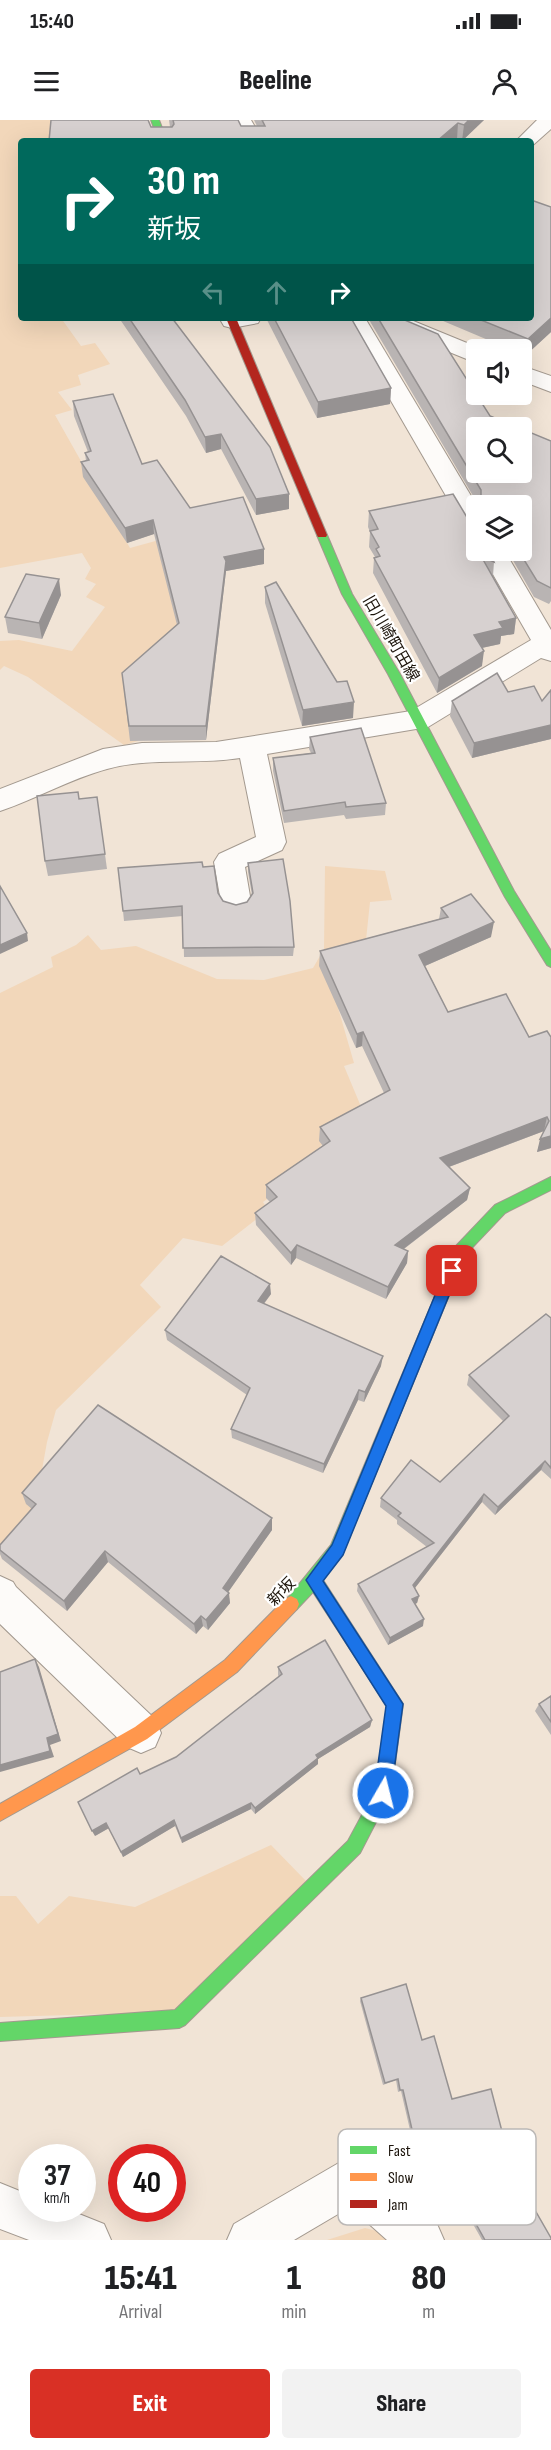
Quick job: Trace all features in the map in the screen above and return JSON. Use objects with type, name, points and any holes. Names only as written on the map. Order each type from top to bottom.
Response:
[{"type":"street","points":[[155,120],[162,138]]},
{"type":"street","points":[[241,120],[251,138]]},
{"type":"street","points":[[529,138],[549,120]]},
{"type":"street","name":"旧川崎町田線","points":[[238,321],[347,594],[418,720],[509,894],[551,962]]},
{"type":"street","points":[[356,321],[466,508]]},
{"type":"street","points":[[393,321],[466,351]]},
{"type":"street","points":[[532,377],[551,385]]},
{"type":"street","points":[[0,800],[103,759],[142,753],[216,753],[418,720],[549,645],[498,561]]},
{"type":"street","points":[[236,902],[230,862],[272,842],[251,747]]},
{"type":"street","name":"新坂","points":[[0,1813],[141,1733],[231,1666],[314,1580],[337,1550],[461,1250],[500,1209],[551,1183]]},
{"type":"street","points":[[0,2032],[179,2019],[354,1848],[383,1793],[395,1704],[314,1580]]},
{"type":"street","points":[[0,1595],[2,1600],[141,1733]]},
{"type":"street","points":[[250,2240],[338,2189]]},
{"type":"street","points":[[0,2206],[88,2240]]},
{"type":"street","points":[[404,2225],[421,2240]]},
{"type":"shaded area","points":[[0,120],[57,120],[87,138],[18,138],[18,321],[63,321],[81,346],[95,343],[110,364],[78,375],[81,385],[58,392],[72,410],[55,415],[130,548],[188,532],[181,636],[132,704],[138,741],[124,745],[28,677],[4,666],[0,670],[0,641],[19,640],[72,651],[105,607],[86,597],[96,584],[85,579],[91,568],[82,553],[0,568]]},
{"type":"shaded area","points":[[325,866],[385,871],[392,900],[370,902],[364,959],[330,980],[354,1063],[344,1066],[367,1121],[320,1146],[329,1155],[263,1202],[268,1210],[222,1246],[183,1238],[140,1285],[161,1307],[56,1410],[47,1442],[38,1492],[49,1502],[0,1555],[0,993],[53,967],[51,957],[76,945],[88,935],[101,950],[136,946],[217,979],[264,980],[313,968],[324,949]]},
{"type":"shaded area","points":[[271,1845],[306,1881],[181,2012],[0,2017],[0,1896],[16,1896],[38,1924],[69,1896],[135,1907]]},
{"type":"shaded area","points":[[365,2228],[393,2235],[399,2240],[327,2240]]},
{"type":"building","points":[[51,120],[148,120],[151,127],[172,127],[173,120],[238,120],[241,126],[265,126],[262,120],[469,120],[464,125],[458,123],[440,138],[49,138]]},
{"type":"building","points":[[534,201],[551,207],[551,318],[528,339],[483,321],[534,321]]},
{"type":"building","points":[[131,321],[174,321],[270,447],[289,494],[256,499],[221,434],[205,437],[185,400]]},
{"type":"building","points":[[276,321],[353,321],[391,388],[318,402]]},
{"type":"building","points":[[380,321],[407,321],[438,334],[466,378],[466,405],[483,405],[492,417],[466,417],[466,465]]},
{"type":"building","points":[[113,394],[142,464],[157,460],[190,508],[243,497],[264,549],[224,557],[226,561],[206,726],[129,726],[122,673],[179,623],[153,520],[125,528],[81,462],[89,460],[85,453],[91,451],[73,401]]},
{"type":"building","points":[[532,433],[551,441],[551,588],[537,581],[525,561],[532,561],[532,495],[481,495],[477,483],[532,483]]},
{"type":"building","points":[[453,494],[466,516],[466,561],[484,561],[516,618],[499,622],[503,628],[474,635],[484,651],[439,678],[374,558],[380,556],[376,549],[379,547],[370,531],[378,529],[369,511]]},
{"type":"building","points":[[26,574],[59,579],[39,623],[5,617]]},
{"type":"building","points":[[276,582],[337,682],[347,681],[354,702],[303,710],[265,587]]},
{"type":"building","points":[[497,673],[508,692],[534,686],[542,701],[551,690],[551,725],[474,743],[452,701]]},
{"type":"building","points":[[361,728],[386,803],[346,807],[345,802],[284,811],[273,758],[315,753],[310,737]]},
{"type":"building","points":[[78,792],[79,799],[97,797],[105,854],[45,861],[37,796]]},
{"type":"building","points":[[283,859],[294,947],[183,948],[182,906],[123,911],[118,868],[202,862],[203,867],[214,866],[218,893],[223,901],[236,905],[247,902],[253,893],[248,863]]},
{"type":"building","points":[[0,886],[27,933],[0,945]]},
{"type":"building","points":[[471,894],[494,922],[419,955],[448,1012],[506,994],[529,1037],[547,1031],[551,1037],[551,1136],[540,1139],[549,1121],[547,1117],[440,1158],[470,1188],[395,1245],[408,1251],[388,1287],[297,1245],[291,1253],[255,1213],[277,1197],[266,1185],[330,1141],[320,1127],[390,1090],[363,1032],[357,1034],[320,951],[448,917],[441,908]]},
{"type":"building","points":[[221,1256],[270,1284],[258,1301],[383,1356],[365,1392],[359,1390],[324,1464],[231,1429],[250,1388],[165,1330]]},
{"type":"building","points":[[546,1314],[551,1318],[551,1468],[545,1461],[498,1507],[484,1494],[413,1585],[419,1596],[412,1599],[424,1619],[390,1638],[358,1584],[434,1543],[398,1516],[401,1513],[381,1498],[411,1460],[440,1482],[509,1416],[469,1375]]},
{"type":"building","points":[[98,1405],[272,1518],[223,1588],[229,1593],[206,1620],[201,1616],[194,1624],[105,1551],[64,1601],[0,1550],[0,1545],[36,1504],[22,1493]]},
{"type":"building","points":[[325,1640],[372,1720],[316,1755],[318,1758],[255,1808],[251,1803],[181,1838],[174,1820],[121,1852],[106,1823],[92,1831],[78,1802],[137,1768],[140,1774],[176,1757],[282,1674],[278,1667]]},
{"type":"building","points":[[35,1659],[58,1734],[47,1738],[50,1751],[0,1765],[0,1672]]},
{"type":"building","points":[[551,1696],[551,1722],[539,1704]]},
{"type":"building","points":[[406,1984],[422,2040],[434,2036],[452,2099],[491,2089],[501,2129],[412,2129],[403,2090],[400,2090],[398,2079],[385,2083],[361,1998]]},
{"type":"building","points":[[536,2212],[551,2238],[551,2240],[485,2240],[477,2225],[536,2225]]},
{"type":"traffic: fast","points":[[155,120],[162,138]]},
{"type":"traffic: fast","points":[[322,535],[347,594],[394,674],[509,894],[551,962]]},
{"type":"traffic: fast","points":[[291,1604],[314,1580],[337,1550],[461,1250],[500,1209],[551,1183]]},
{"type":"traffic: fast","points":[[0,2032],[179,2019],[354,1847],[383,1793],[395,1704],[314,1580]]},
{"type":"traffic: slow","points":[[0,1813],[141,1733],[231,1666],[291,1604]]},
{"type":"traffic: jam","points":[[232,321],[322,535]]},
{"type":"route","points":[[383,1793],[395,1704],[314,1580],[337,1550],[452,1271]]}]
